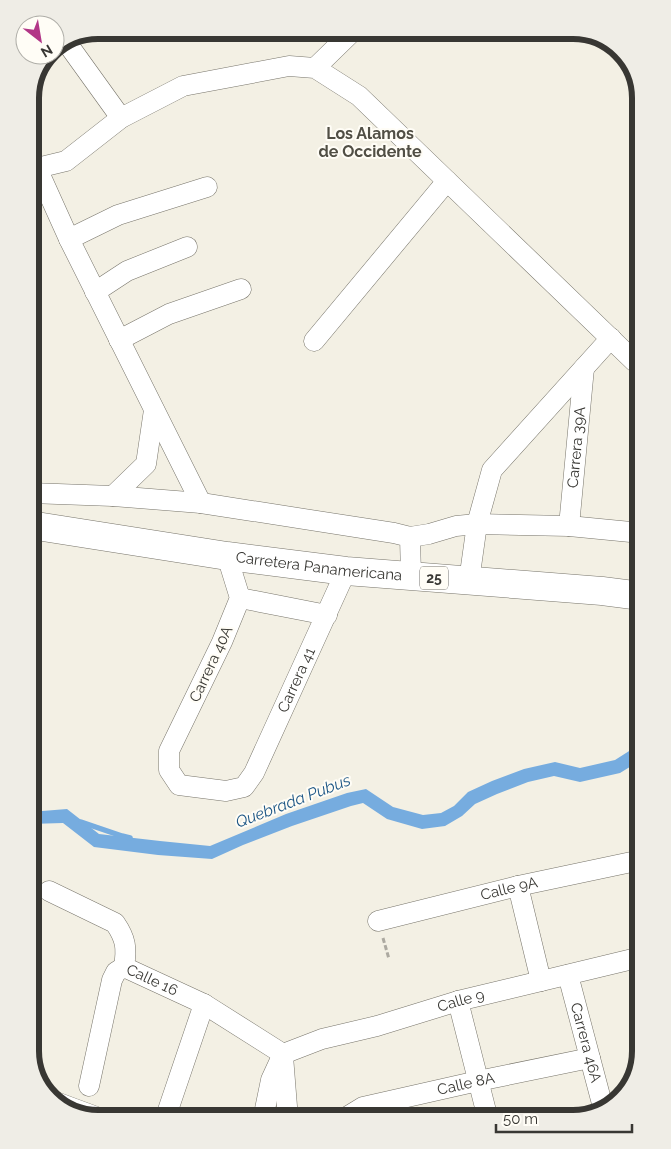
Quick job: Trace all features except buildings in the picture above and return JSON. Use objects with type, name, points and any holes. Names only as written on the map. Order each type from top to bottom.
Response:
[{"type":"highway","name":"Carretera Panamericana","points":[[39,526],[226,556],[346,571],[632,595]]},
{"type":"street","points":[[315,68],[345,39]]},
{"type":"street","points":[[69,46],[121,118]]},
{"type":"street","points":[[39,164],[66,161],[121,118],[183,86],[289,66],[315,68],[359,96],[632,359]]},
{"type":"street","points":[[39,176],[201,503]]},
{"type":"street","points":[[314,341],[447,180]]},
{"type":"street","points":[[69,239],[118,215],[207,187]]},
{"type":"street","points":[[95,292],[127,271],[186,247]]},
{"type":"street","points":[[119,340],[170,314],[241,289]]},
{"type":"street","points":[[469,581],[477,524],[492,470],[611,338]]},
{"type":"street","name":"Carrera 39A","points":[[569,526],[584,368]]},
{"type":"street","points":[[113,496],[146,464],[154,410]]},
{"type":"street","points":[[39,493],[113,496],[201,503],[394,533],[410,538],[456,526],[477,524],[569,526],[632,531]]},
{"type":"street","points":[[410,538],[411,576]]},
{"type":"street","points":[[226,556],[240,598],[326,615]]},
{"type":"street","name":"Carrera 41","points":[[244,787],[254,773],[346,571]]},
{"type":"street","name":"Carrera 40A","points":[[240,598],[222,642],[169,751],[169,770],[179,785],[226,791],[244,787]]},
{"type":"street","name":"Calle 9A","points":[[378,920],[518,886],[632,862]]},
{"type":"street","points":[[518,886],[541,981]]},
{"type":"street","name":"Calle 16","points":[[49,891],[115,923],[122,933],[125,942],[124,967],[204,1004],[283,1054]]},
{"type":"street","name":"Calle 9","points":[[283,1054],[322,1039],[377,1026],[458,1001],[632,959]]},
{"type":"street","points":[[89,1086],[112,980],[116,972],[124,967]]},
{"type":"street","name":"Carrera 46A","points":[[568,975],[602,1102]]},
{"type":"street","points":[[458,1001],[486,1110]]},
{"type":"street","points":[[169,1110],[204,1004]]},
{"type":"street","points":[[265,1110],[271,1080],[283,1054]]},
{"type":"street","points":[[283,1054],[287,1110]]},
{"type":"street","name":"Calle 8A","points":[[358,1110],[363,1107],[478,1080],[590,1058]]},
{"type":"water","points":[[632,749],[632,766],[620,773],[580,782],[554,776],[528,782],[475,804],[462,816],[445,826],[422,829],[387,819],[363,803],[292,826],[212,859],[94,847],[63,823],[39,824],[39,811],[67,809],[99,834],[210,846],[286,814],[347,793],[366,789],[393,807],[423,815],[441,813],[454,806],[468,792],[524,769],[555,762],[580,768],[615,760]]},
{"type":"waterway","name":"Quebrada Pubus","points":[[81,822],[130,838]]},
{"type":"district","name":"Los Alamos de Occidente","points":[[370,142]]}]
